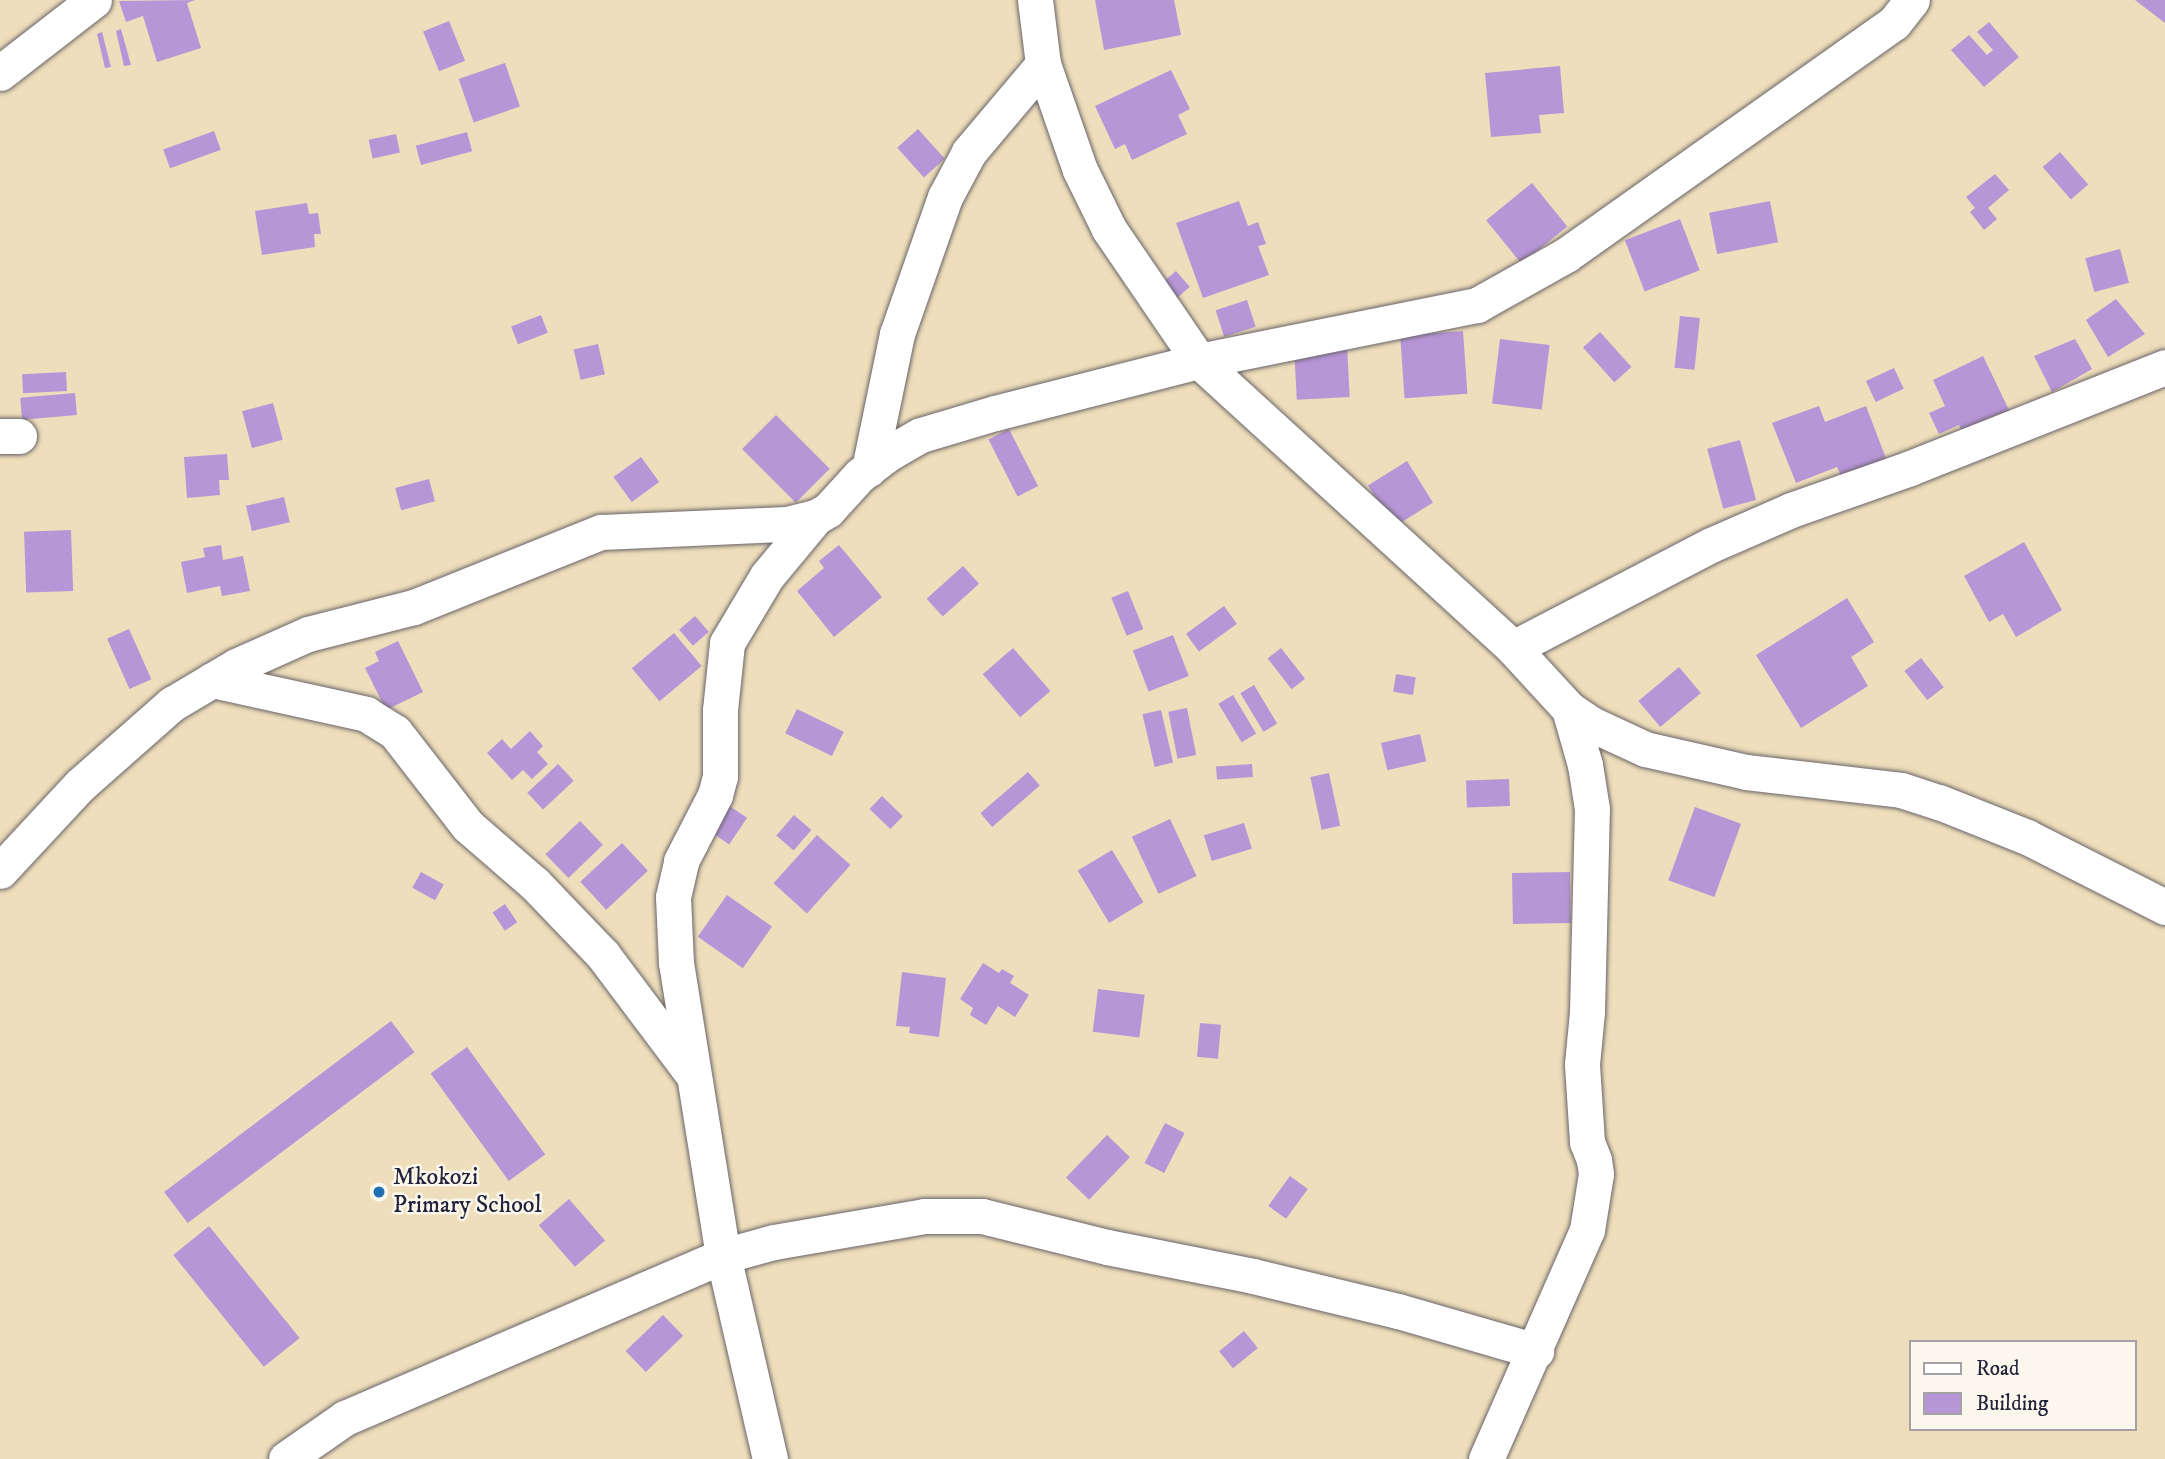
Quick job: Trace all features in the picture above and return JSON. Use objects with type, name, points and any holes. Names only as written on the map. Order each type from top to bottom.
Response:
[{"type":"street","points":[[0,73],[94,0]]},
{"type":"street","points":[[1035,0],[1043,64],[1091,196],[1109,229],[1199,361],[1513,648],[1569,709],[1591,724],[1644,749],[1746,772],[1863,783],[1926,798],[2027,837],[2165,907]]},
{"type":"street","points":[[770,1459],[723,1256],[676,963],[673,897],[676,875],[715,796],[720,776],[720,710],[727,643],[767,576],[816,517],[839,500],[869,469],[921,435],[1199,361],[1467,307],[1503,292],[1566,254],[1894,23],[1912,0]]},
{"type":"street","points":[[869,469],[897,334],[940,207],[969,152],[1043,64]]},
{"type":"street","points":[[1513,648],[1711,545],[1791,510],[1910,468],[2165,368]]},
{"type":"street","points":[[0,871],[80,785],[172,704],[212,680],[308,634],[414,607],[601,532],[787,524],[816,517]]},
{"type":"street","points":[[212,680],[366,714],[395,732],[468,826],[535,884],[603,955],[694,1076]]},
{"type":"street","points":[[1486,1459],[1587,1230],[1595,1174],[1594,1160],[1587,1142],[1582,1064],[1587,999],[1592,809],[1585,765],[1569,709]]},
{"type":"street","points":[[286,1459],[345,1418],[723,1256],[774,1242],[925,1216],[982,1216],[1107,1247],[1253,1276],[1398,1311],[1535,1351]]},
{"type":"building","points":[[195,0],[187,3],[201,48],[157,62],[143,16],[126,22],[119,1]]},
{"type":"building","points":[[1095,0],[1174,0],[1181,35],[1104,50]]},
{"type":"building","points":[[2135,0],[2165,0],[2165,23]]},
{"type":"building","points":[[449,21],[465,61],[439,71],[423,31]]},
{"type":"building","points":[[1989,22],[2019,57],[1984,87],[1951,50],[1969,35],[1987,55],[1993,50],[1977,32]]},
{"type":"building","points":[[121,29],[131,65],[124,66],[116,31]]},
{"type":"building","points":[[102,32],[111,67],[105,68],[97,34]]},
{"type":"building","points":[[505,63],[520,106],[474,122],[459,79]]},
{"type":"building","points":[[1560,66],[1564,113],[1539,115],[1541,133],[1491,137],[1485,73]]},
{"type":"building","points":[[1171,70],[1190,109],[1178,115],[1187,134],[1132,160],[1125,144],[1115,149],[1095,106]]},
{"type":"building","points":[[918,129],[945,159],[924,177],[897,148]]},
{"type":"building","points":[[214,131],[221,150],[170,168],[163,149]]},
{"type":"building","points":[[467,132],[472,151],[421,165],[416,146]]},
{"type":"building","points":[[396,134],[400,153],[373,158],[369,140]]},
{"type":"building","points":[[2060,152],[2088,184],[2071,200],[2043,167]]},
{"type":"building","points":[[1995,174],[2009,190],[1988,208],[1997,219],[1984,230],[1970,212],[1975,208],[1966,197]]},
{"type":"building","points":[[1532,183],[1567,227],[1521,264],[1486,220]]},
{"type":"building","points":[[1239,201],[1248,226],[1258,222],[1266,244],[1258,246],[1269,275],[1203,298],[1176,223]]},
{"type":"building","points":[[1770,201],[1778,242],[1717,254],[1709,213]]},
{"type":"building","points":[[307,203],[309,214],[318,213],[321,234],[314,234],[315,247],[262,255],[255,211]]},
{"type":"building","points":[[1680,219],[1700,270],[1645,291],[1625,240]]},
{"type":"building","points":[[2120,249],[2129,283],[2094,292],[2085,258]]},
{"type":"building","points":[[1176,271],[1190,287],[1176,299],[1162,283]]},
{"type":"building","points":[[2116,299],[2145,334],[2108,357],[2086,320]]},
{"type":"building","points":[[1247,300],[1256,327],[1224,337],[1216,310]]},
{"type":"building","points":[[541,315],[548,333],[518,344],[511,326]]},
{"type":"building","points":[[1680,316],[1700,318],[1694,370],[1675,368]]},
{"type":"building","points":[[1463,331],[1467,394],[1405,398],[1400,335]]},
{"type":"building","points":[[1600,332],[1631,367],[1614,382],[1583,347]]},
{"type":"building","points":[[1500,339],[1550,345],[1542,410],[1492,404]]},
{"type":"building","points":[[2075,339],[2092,369],[2052,392],[2034,356]]},
{"type":"building","points":[[598,344],[605,374],[581,380],[574,350]]},
{"type":"building","points":[[1347,345],[1350,397],[1297,400],[1294,348]]},
{"type":"building","points":[[1983,356],[2010,412],[1963,434],[1959,425],[1939,434],[1929,413],[1945,406],[1933,380]]},
{"type":"building","points":[[1894,368],[1904,389],[1876,402],[1866,381]]},
{"type":"building","points":[[66,372],[67,391],[23,393],[22,374]]},
{"type":"building","points":[[75,393],[77,415],[22,420],[20,398]]},
{"type":"building","points":[[273,403],[283,440],[252,448],[242,411]]},
{"type":"building","points":[[1819,406],[1825,422],[1866,406],[1887,461],[1842,478],[1837,467],[1796,483],[1772,423]]},
{"type":"building","points":[[776,415],[830,469],[796,503],[742,449]]},
{"type":"building","points":[[1009,429],[1038,486],[1018,496],[989,439]]},
{"type":"building","points":[[1740,440],[1756,500],[1723,509],[1707,449]]},
{"type":"building","points":[[227,454],[229,480],[219,480],[220,495],[187,498],[184,457]]},
{"type":"building","points":[[641,457],[659,482],[632,502],[613,477]]},
{"type":"building","points":[[1407,461],[1433,503],[1394,527],[1368,485]]},
{"type":"building","points":[[429,479],[435,501],[401,510],[395,488]]},
{"type":"building","points":[[284,497],[290,522],[252,531],[246,506]]},
{"type":"building","points":[[71,530],[73,591],[26,593],[24,532]]},
{"type":"building","points":[[2024,542],[2062,610],[2016,637],[2003,614],[1989,622],[1964,576]]},
{"type":"building","points":[[221,545],[223,560],[243,556],[250,591],[222,596],[220,586],[187,593],[181,562],[205,557],[203,548]]},
{"type":"building","points":[[839,545],[882,597],[834,637],[797,591],[824,568],[819,561]]},
{"type":"building","points":[[963,566],[979,584],[943,617],[927,599]]},
{"type":"building","points":[[1128,591],[1143,629],[1127,636],[1111,598]]},
{"type":"building","points":[[1847,598],[1874,642],[1851,657],[1868,686],[1801,728],[1756,655]]},
{"type":"building","points":[[1224,606],[1237,624],[1199,651],[1186,634]]},
{"type":"building","points":[[695,616],[709,632],[693,646],[679,630]]},
{"type":"building","points":[[129,629],[151,679],[129,689],[107,639]]},
{"type":"building","points":[[674,633],[702,666],[660,701],[632,668]]},
{"type":"building","points":[[1173,635],[1189,676],[1149,691],[1133,650]]},
{"type":"building","points":[[398,641],[423,692],[386,710],[365,668],[379,661],[375,652]]},
{"type":"building","points":[[1013,648],[1050,691],[1020,717],[983,674]]},
{"type":"building","points":[[1281,648],[1305,679],[1292,689],[1268,658]]},
{"type":"building","points":[[1921,658],[1944,687],[1927,700],[1904,671]]},
{"type":"building","points":[[1679,667],[1701,693],[1660,727],[1638,701]]},
{"type":"building","points":[[1396,674],[1416,677],[1413,695],[1393,692]]},
{"type":"building","points":[[1254,685],[1277,724],[1263,732],[1240,693]]},
{"type":"building","points":[[1233,695],[1256,734],[1242,742],[1218,704]]},
{"type":"building","points":[[1187,708],[1196,755],[1178,759],[1168,712]]},
{"type":"building","points":[[797,709],[844,732],[832,756],[785,733]]},
{"type":"building","points":[[1161,710],[1173,763],[1155,767],[1142,714]]},
{"type":"building","points":[[530,731],[543,746],[537,752],[548,764],[532,779],[523,770],[512,780],[487,753],[502,739],[511,749]]},
{"type":"building","points":[[1420,734],[1426,761],[1387,770],[1381,743]]},
{"type":"building","points":[[558,764],[574,781],[543,809],[527,793]]},
{"type":"building","points":[[1252,764],[1253,777],[1217,779],[1216,767]]},
{"type":"building","points":[[1028,772],[1040,786],[992,827],[980,813]]},
{"type":"building","points":[[1329,773],[1340,826],[1322,830],[1310,777]]},
{"type":"building","points":[[1509,779],[1510,806],[1467,807],[1466,781]]},
{"type":"building","points":[[882,796],[903,816],[890,829],[869,809]]},
{"type":"building","points":[[728,805],[747,818],[729,844],[710,832]]},
{"type":"building","points":[[1695,807],[1741,824],[1714,897],[1668,880]]},
{"type":"building","points":[[794,815],[811,830],[794,850],[776,835]]},
{"type":"building","points":[[1170,819],[1197,876],[1159,894],[1132,837]]},
{"type":"building","points":[[580,821],[603,845],[568,878],[545,854]]},
{"type":"building","points":[[1244,823],[1252,849],[1212,861],[1204,835]]},
{"type":"building","points":[[817,835],[850,865],[807,913],[774,883]]},
{"type":"building","points":[[622,843],[648,871],[606,910],[580,882]]},
{"type":"building","points":[[1112,850],[1143,902],[1109,923],[1078,871]]},
{"type":"building","points":[[421,872],[444,885],[435,900],[412,888]]},
{"type":"building","points":[[1570,872],[1571,923],[1513,924],[1512,873]]},
{"type":"building","points":[[727,895],[772,927],[743,968],[698,937]]},
{"type":"building","points":[[505,904],[517,922],[505,931],[493,912]]},
{"type":"building","points":[[983,963],[999,973],[1002,969],[1014,976],[1010,983],[1029,995],[1015,1017],[998,1006],[986,1025],[970,1015],[973,1008],[960,999]]},
{"type":"building","points":[[902,972],[946,978],[939,1037],[909,1033],[910,1027],[896,1026]]},
{"type":"building","points":[[1098,989],[1145,995],[1139,1037],[1093,1032]]},
{"type":"building","points":[[391,1021],[414,1052],[188,1223],[164,1192]]},
{"type":"building","points":[[1200,1023],[1221,1025],[1218,1059],[1197,1057]]},
{"type":"building","points":[[467,1047],[545,1155],[509,1181],[431,1073]]},
{"type":"building","points":[[1165,1123],[1185,1133],[1164,1173],[1145,1163]]},
{"type":"building","points":[[1107,1135],[1130,1157],[1089,1200],[1066,1177]]},
{"type":"building","points":[[1290,1176],[1308,1189],[1286,1219],[1268,1206]]},
{"type":"building","points":[[569,1199],[605,1241],[575,1267],[539,1225]]},
{"type":"building","points":[[209,1226],[300,1338],[264,1367],[173,1255]]},
{"type":"building","points":[[663,1315],[683,1336],[646,1372],[626,1351]]},
{"type":"building","points":[[1244,1331],[1258,1348],[1233,1368],[1219,1351]]},
{"type":"place","name":"Mkokozi Primary School","points":[[379,1192]]}]
